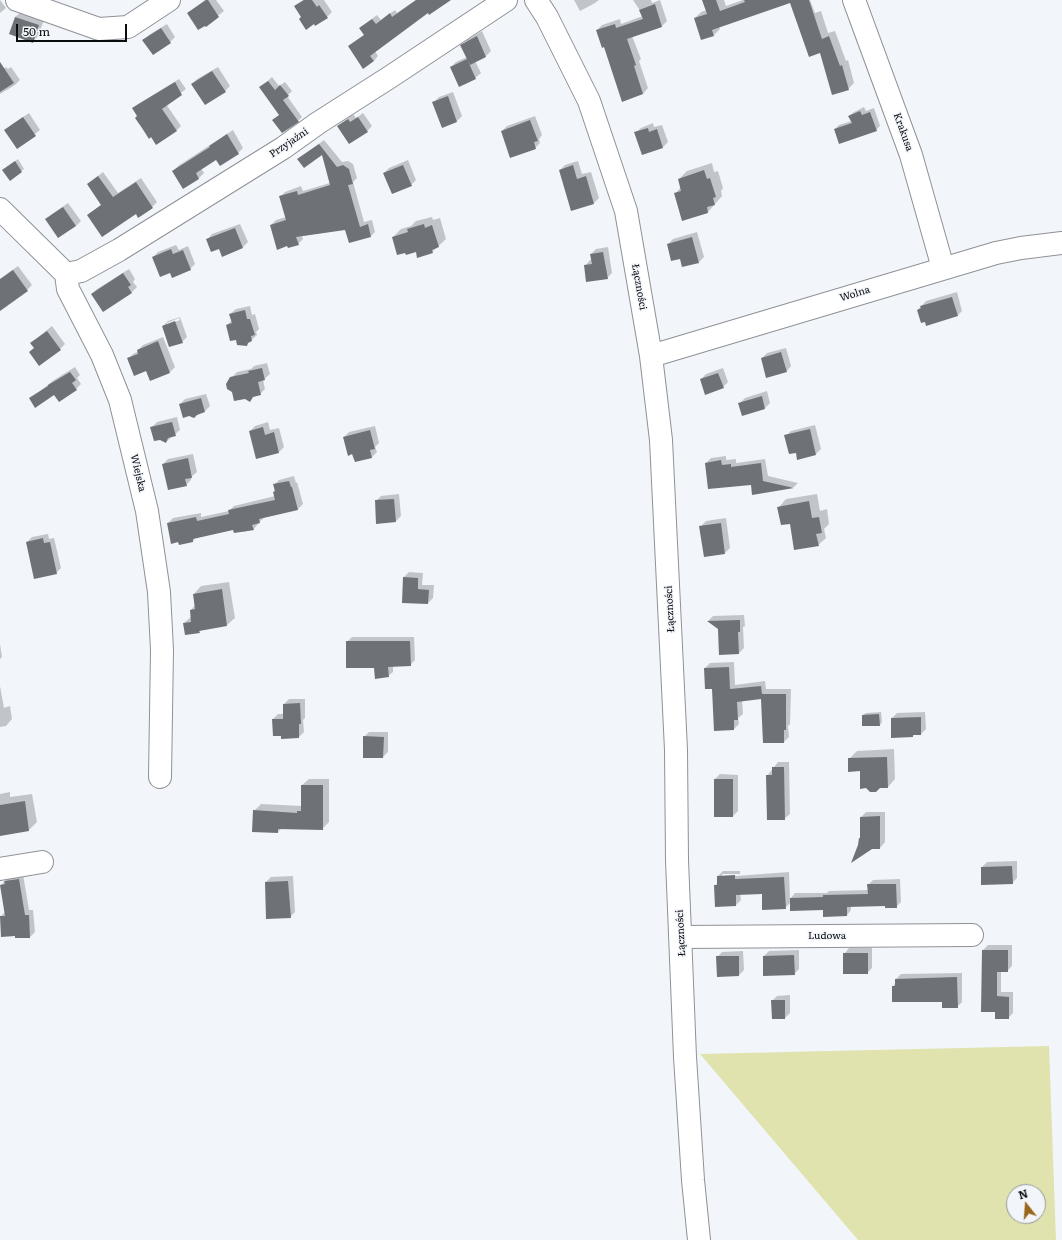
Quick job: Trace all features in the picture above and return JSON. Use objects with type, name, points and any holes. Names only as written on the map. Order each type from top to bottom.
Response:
[{"type":"street","points":[[17,0],[99,29],[128,27],[169,0]]},
{"type":"street","name":"Przyjaźni","points":[[66,274],[80,271],[119,250],[283,148],[318,123],[506,0]]},
{"type":"street","name":"Łączności","points":[[536,0],[547,17],[589,101],[626,211],[651,356],[661,440],[676,750],[677,860],[685,1057],[693,1180],[699,1240]]},
{"type":"street","name":"Krakusa","points":[[854,0],[911,155],[942,268]]},
{"type":"street","points":[[0,209],[66,274]]},
{"type":"street","name":"Wolna","points":[[651,356],[996,253],[1062,243]]},
{"type":"street","name":"Wiejska","points":[[66,274],[68,289],[102,355],[120,400],[147,511],[158,592],[162,650],[160,777]]},
{"type":"street","points":[[0,869],[42,862]]},
{"type":"street","name":"Ludowa","points":[[681,937],[972,935]]},
{"type":"green space","points":[[1049,1046],[1056,1240],[858,1240],[700,1054]]},
{"type":"building","points":[[208,0],[219,17],[206,27],[205,26],[198,30],[187,13]]},
{"type":"building","points":[[304,0],[312,0],[317,7],[319,5],[328,18],[315,26],[314,24],[306,30],[299,19],[301,17],[294,6]]},
{"type":"building","points":[[416,0],[451,0],[429,15],[428,13],[370,56],[374,61],[363,69],[348,46],[364,35],[359,28],[372,19],[376,24],[390,13],[392,17]]},
{"type":"building","points":[[702,0],[716,0],[720,11],[745,2],[744,0],[809,0],[822,39],[829,36],[840,66],[842,65],[849,90],[832,95],[820,53],[809,57],[790,3],[712,30],[714,36],[701,40],[694,18],[707,14]]},
{"type":"building","points":[[655,4],[662,27],[627,39],[636,65],[634,66],[643,94],[622,102],[604,47],[602,48],[596,30],[615,24],[616,28],[643,19],[639,10]]},
{"type":"building","points":[[15,17],[39,25],[33,43],[9,34]]},
{"type":"building","points":[[161,28],[171,43],[153,55],[142,40]]},
{"type":"building","points":[[477,36],[486,57],[470,65],[460,45]]},
{"type":"building","points":[[467,59],[476,79],[459,87],[450,67]]},
{"type":"building","points":[[0,62],[14,83],[0,92]]},
{"type":"building","points":[[212,71],[226,92],[205,105],[191,84]]},
{"type":"building","points":[[268,81],[275,90],[280,85],[289,96],[283,100],[299,122],[282,133],[272,120],[279,115],[259,87]]},
{"type":"building","points":[[175,82],[182,95],[162,109],[177,131],[156,145],[151,137],[149,139],[135,118],[137,116],[132,108]]},
{"type":"building","points":[[448,96],[457,122],[442,128],[432,102]]},
{"type":"building","points":[[860,111],[862,115],[870,112],[877,131],[839,144],[834,129],[852,123],[848,116]]},
{"type":"building","points":[[23,117],[36,136],[17,149],[4,130]]},
{"type":"building","points":[[358,117],[368,132],[349,144],[337,126],[348,119],[350,122]]},
{"type":"building","points":[[530,120],[538,141],[534,142],[536,149],[510,158],[501,131]]},
{"type":"building","points":[[648,128],[649,132],[657,129],[663,148],[642,155],[634,132]]},
{"type":"building","points":[[227,134],[239,154],[220,166],[216,160],[196,173],[199,179],[183,189],[172,171],[210,147],[209,146]]},
{"type":"building","points":[[319,144],[337,167],[343,165],[349,169],[353,184],[348,185],[360,227],[368,224],[371,237],[349,243],[345,230],[296,237],[299,245],[288,248],[287,246],[277,250],[270,225],[286,220],[279,196],[297,191],[298,195],[330,185],[322,155],[304,168],[297,159]]},
{"type":"building","points":[[15,161],[22,172],[10,181],[2,170]]},
{"type":"building","points":[[403,165],[412,186],[392,194],[383,173]]},
{"type":"building","points":[[573,165],[577,179],[586,176],[594,204],[571,211],[559,170]]},
{"type":"building","points":[[704,170],[707,179],[710,178],[716,197],[713,198],[715,205],[707,207],[708,213],[682,221],[674,193],[681,191],[678,179]]},
{"type":"building","points":[[98,176],[113,197],[136,182],[153,208],[138,218],[136,214],[102,237],[87,215],[101,205],[87,184]]},
{"type":"building","points":[[63,207],[76,226],[58,238],[45,219]]},
{"type":"building","points":[[424,224],[425,228],[432,225],[439,247],[432,250],[433,253],[417,258],[416,252],[406,255],[405,253],[397,255],[392,237],[408,232],[407,229]]},
{"type":"building","points":[[235,228],[243,248],[222,257],[219,249],[211,252],[206,239]]},
{"type":"building","points":[[692,237],[699,263],[682,267],[680,259],[671,261],[667,244]]},
{"type":"building","points":[[171,249],[173,254],[183,250],[191,270],[172,278],[170,273],[160,277],[152,257]]},
{"type":"building","points":[[603,252],[608,279],[586,282],[584,265],[592,264],[590,254]]},
{"type":"building","points":[[13,270],[28,291],[0,311],[0,279]]},
{"type":"building","points":[[123,273],[131,285],[128,287],[132,293],[103,312],[91,294]]},
{"type":"building","points":[[952,297],[958,316],[926,326],[925,322],[921,323],[917,310],[921,308],[920,306]]},
{"type":"building","points":[[245,310],[247,319],[250,319],[255,335],[251,336],[252,341],[248,343],[247,346],[237,345],[236,340],[230,341],[226,325],[232,323],[229,314]]},
{"type":"building","points":[[175,321],[183,343],[169,347],[162,326]]},
{"type":"building","points":[[47,331],[61,350],[39,366],[29,352],[34,348],[30,343]]},
{"type":"building","points":[[158,341],[170,373],[150,381],[146,371],[134,376],[127,358],[138,354],[137,350]]},
{"type":"building","points":[[781,352],[787,372],[766,378],[761,358]]},
{"type":"building","points":[[262,368],[265,380],[258,382],[261,395],[253,397],[250,402],[245,399],[234,401],[232,392],[227,389],[226,384],[230,377],[249,373],[248,371]]},
{"type":"building","points":[[70,372],[76,380],[72,383],[77,390],[59,402],[54,395],[35,408],[29,398]]},
{"type":"building","points":[[718,373],[724,388],[705,395],[700,379]]},
{"type":"building","points":[[762,396],[765,409],[742,416],[738,403]]},
{"type":"building","points":[[201,398],[205,412],[194,418],[189,416],[183,418],[179,404]]},
{"type":"building","points":[[172,422],[176,436],[168,438],[166,443],[160,440],[154,441],[150,427]]},
{"type":"building","points":[[263,427],[265,435],[274,432],[279,453],[256,459],[249,431]]},
{"type":"building","points":[[810,429],[816,455],[797,460],[796,453],[789,454],[784,435]]},
{"type":"building","points":[[370,430],[375,449],[370,450],[372,458],[355,462],[352,454],[348,456],[343,437]]},
{"type":"building","points":[[188,458],[192,478],[185,479],[187,486],[168,490],[162,464]]},
{"type":"building","points":[[721,460],[722,465],[731,464],[731,467],[761,463],[763,481],[794,488],[752,495],[751,485],[708,489],[705,463]]},
{"type":"building","points":[[289,481],[298,510],[259,519],[260,523],[252,525],[254,530],[234,533],[233,530],[193,539],[193,542],[179,545],[178,542],[171,544],[167,523],[196,517],[197,521],[229,514],[228,510],[275,500],[273,484]]},
{"type":"building","points":[[394,499],[396,522],[376,524],[375,500]]},
{"type":"building","points":[[809,501],[812,518],[819,517],[822,533],[816,534],[819,546],[794,550],[790,524],[781,525],[777,507]]},
{"type":"building","points":[[721,523],[725,554],[704,557],[699,526]]},
{"type":"building","points":[[43,538],[44,543],[50,542],[57,574],[34,579],[26,542]]},
{"type":"building","points":[[403,577],[418,578],[418,589],[429,590],[428,604],[402,603]]},
{"type":"building","points":[[222,589],[227,626],[185,635],[183,623],[191,622],[190,610],[195,609],[193,594]]},
{"type":"building","points":[[740,620],[740,632],[738,632],[739,654],[719,655],[718,629],[707,621]]},
{"type":"building","points":[[346,641],[410,641],[411,666],[388,667],[389,677],[375,679],[374,668],[346,668]]},
{"type":"building","points":[[729,667],[730,689],[761,686],[762,694],[786,694],[786,730],[784,730],[784,743],[763,743],[761,699],[737,702],[738,720],[734,720],[734,730],[714,731],[712,689],[705,689],[704,668]]},
{"type":"building","points":[[300,703],[301,724],[299,724],[299,738],[281,739],[281,736],[273,736],[272,719],[283,719],[283,704]]},
{"type":"building","points":[[879,714],[880,726],[862,726],[862,715]]},
{"type":"building","points":[[921,717],[921,735],[891,738],[891,718]]},
{"type":"building","points":[[363,736],[384,737],[383,758],[363,758]]},
{"type":"building","points":[[887,757],[888,788],[880,788],[876,792],[870,792],[866,788],[860,789],[860,771],[848,772],[848,758]]},
{"type":"building","points":[[772,767],[784,767],[785,820],[767,820],[766,775],[772,775]]},
{"type":"building","points":[[714,779],[733,779],[733,817],[714,817]]},
{"type":"building","points":[[301,785],[323,785],[323,830],[278,829],[278,833],[252,832],[253,810],[297,813],[297,811],[301,811]]},
{"type":"building","points":[[25,801],[29,831],[0,836],[0,805]]},
{"type":"building","points":[[880,816],[880,849],[872,849],[851,863],[860,838],[860,817]]},
{"type":"building","points":[[1012,866],[1013,884],[981,885],[981,867]]},
{"type":"building","points":[[735,875],[735,879],[784,877],[786,909],[762,910],[762,894],[736,895],[736,906],[715,907],[714,885],[717,885],[717,876]]},
{"type":"building","points":[[19,879],[25,915],[29,915],[30,938],[15,938],[15,936],[1,937],[0,916],[5,916],[0,885],[5,884],[4,881]]},
{"type":"building","points":[[288,881],[291,918],[266,919],[265,882]]},
{"type":"building","points":[[867,884],[896,884],[897,908],[885,908],[885,906],[847,907],[847,916],[823,917],[823,910],[790,911],[790,898],[823,897],[823,895],[868,894]]},
{"type":"building","points":[[982,950],[1008,950],[1008,972],[997,972],[997,996],[1009,997],[1009,1019],[995,1019],[995,1012],[981,1012]]},
{"type":"building","points":[[843,953],[868,953],[868,974],[843,974]]},
{"type":"building","points":[[794,955],[795,975],[763,976],[763,956]]},
{"type":"building","points":[[716,956],[739,956],[739,976],[717,977]]},
{"type":"building","points":[[957,977],[958,1008],[942,1008],[942,1002],[892,1002],[892,986],[895,986],[895,979]]},
{"type":"building","points":[[771,1000],[785,1000],[785,1019],[772,1019]]}]
